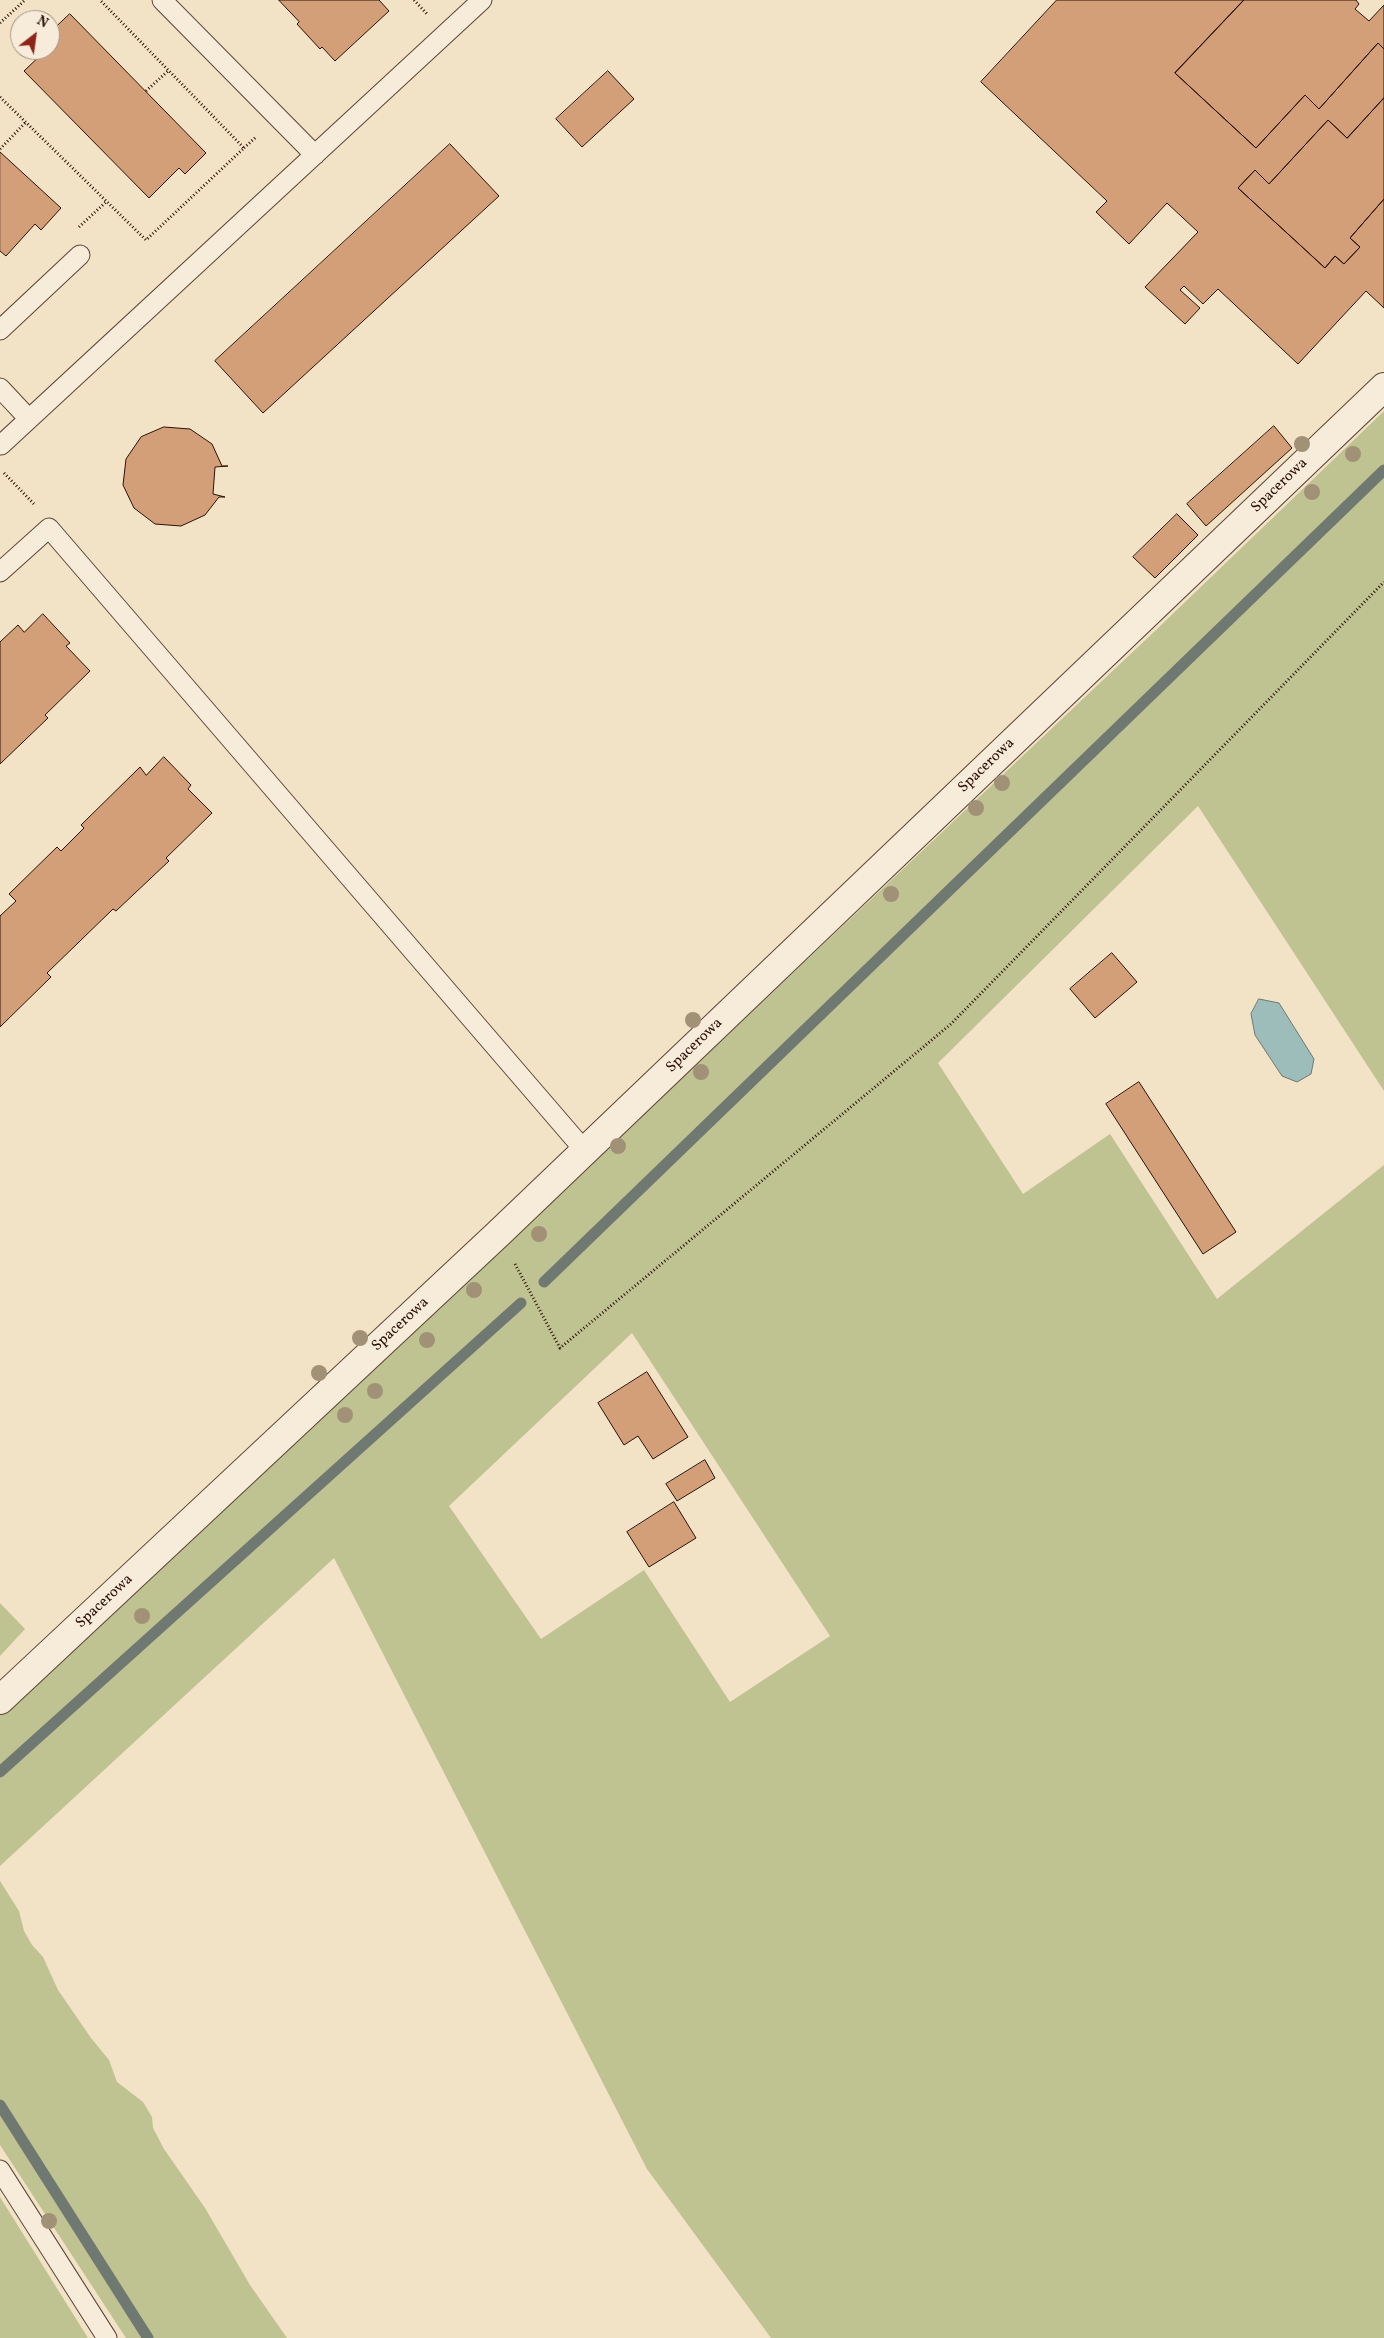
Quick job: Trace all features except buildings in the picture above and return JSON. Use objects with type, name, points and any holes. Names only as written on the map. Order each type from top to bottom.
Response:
[{"type":"street","name":"Spacerowa","points":[[0,1700],[585,1152],[1384,387]]},
{"type":"lane","points":[[162,0],[315,155]]},
{"type":"lane","points":[[1,445],[482,0]]},
{"type":"lane","points":[[0,330],[80,256]]},
{"type":"lane","points":[[0,388],[28,419]]},
{"type":"lane","points":[[0,572],[49,528],[585,1152]]},
{"type":"lane","points":[[0,2170],[107,2338]]},
{"type":"path","points":[[0,23],[25,0]]},
{"type":"path","points":[[0,97],[146,240],[244,148],[100,0]]},
{"type":"path","points":[[146,92],[168,71]]},
{"type":"path","points":[[0,148],[26,122]]},
{"type":"path","points":[[0,469],[43,514],[49,528]]},
{"type":"path","points":[[498,1234],[560,1348],[951,1024],[1384,582]]},
{"type":"green space","points":[[1384,411],[1384,1091],[1198,806],[938,1063],[1023,1194],[1110,1134],[1217,1299],[1384,1165],[1384,2338],[771,2338],[647,2169],[334,1558],[0,1866],[0,1713],[322,1418],[1157,629]],"holes":[[[632,1333],[830,1636],[730,1702],[644,1570],[541,1639],[449,1506]]]},
{"type":"green space","points":[[0,1603],[25,1629],[0,1656]]},
{"type":"green space","points":[[0,1881],[19,1911],[24,1931],[32,1945],[43,1957],[58,1990],[91,2038],[109,2060],[117,2082],[143,2102],[152,2117],[153,2128],[164,2149],[205,2208],[250,2285],[287,2338],[126,2338],[0,2145]]},
{"type":"green space","points":[[0,2197],[88,2338],[0,2338]]},
{"type":"water","points":[[1259,999],[1279,1003],[1314,1059],[1311,1074],[1297,1082],[1282,1076],[1255,1035],[1251,1014]]},
{"type":"waterway","points":[[544,1282],[1384,470]]},
{"type":"waterway","points":[[0,1772],[521,1303]]},
{"type":"waterway","points":[[0,2105],[148,2338]]}]
